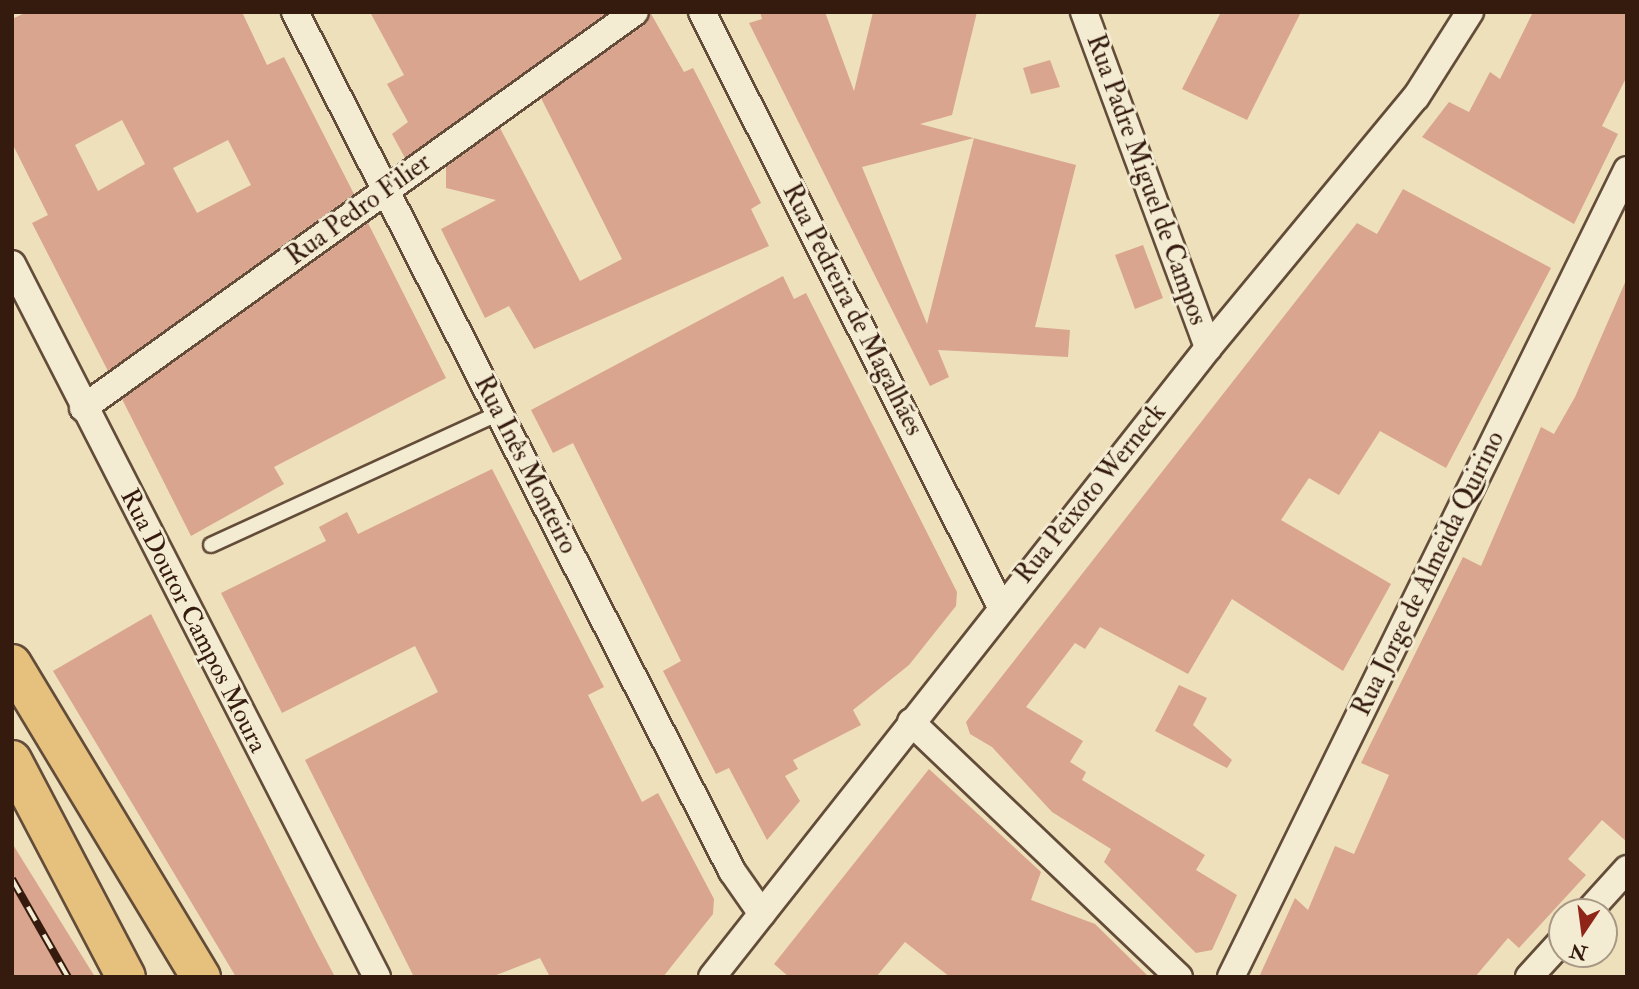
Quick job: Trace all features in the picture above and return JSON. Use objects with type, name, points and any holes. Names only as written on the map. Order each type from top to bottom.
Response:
[{"type":"highway","points":[[12,664],[201,977]]},
{"type":"highway","points":[[12,760],[126,977]]},
{"type":"street","name":"Rua Inês Monteiro","points":[[295,12],[732,871],[762,914]]},
{"type":"street","name":"Rua Pedro Filier","points":[[83,408],[635,12]]},
{"type":"street","name":"Rua Pedreira de Magalhães","points":[[702,12],[1001,607]]},
{"type":"street","name":"Rua Padre Miguel de Campos","points":[[1084,12],[1208,348]]},
{"type":"street","name":"Rua Peixoto Werneck","points":[[712,977],[1001,607],[1208,348],[1416,97],[1470,12]]},
{"type":"street","name":"Rua Jorge de Almeida Quirino","points":[[1231,977],[1627,170]]},
{"type":"street","name":"Rua Doutor Campos Moura","points":[[12,264],[83,408],[377,977]]},
{"type":"street","points":[[911,722],[1179,977]]},
{"type":"street","points":[[1601,898],[1627,870]]},
{"type":"street","points":[[1529,977],[1548,956]]},
{"type":"lane","points":[[211,545],[499,413]]},
{"type":"building","points":[[27,12],[242,12],[267,65],[284,57],[354,194],[108,371],[32,223],[48,215],[12,143],[12,19]],"holes":[[[122,120],[145,164],[98,191],[75,145]],[[228,140],[251,185],[197,213],[173,168]]]},
{"type":"building","points":[[370,12],[608,12],[405,158],[392,134],[408,122],[387,84],[404,75]]},
{"type":"building","points":[[650,12],[684,72],[693,68],[705,91],[761,203],[751,209],[769,246],[534,349],[509,306],[485,318],[441,229],[496,200],[446,188],[446,167],[500,128],[580,281],[622,259],[541,98],[644,25]]},
{"type":"building","points":[[760,12],[825,12],[854,91],[873,12],[977,12],[952,115],[920,124],[974,138],[1076,165],[1035,327],[1070,330],[1068,357],[938,350],[949,377],[930,386],[749,23],[762,19]],"holes":[[[974,138],[927,324],[862,167]]]},
{"type":"building","points":[[1221,12],[1301,12],[1247,120],[1182,89]]},
{"type":"building","points":[[1533,12],[1627,12],[1627,76],[1602,126],[1618,134],[1574,224],[1422,137],[1449,102],[1469,112],[1490,72],[1500,79]]},
{"type":"building","points":[[1050,60],[1060,87],[1031,94],[1023,68]]},
{"type":"building","points":[[1403,189],[1551,268],[1446,468],[1380,431],[1339,495],[1309,478],[1281,520],[1391,584],[1343,671],[1232,599],[1188,674],[1100,627],[1085,649],[1075,643],[1026,707],[1083,741],[1070,762],[1086,772],[1082,780],[1205,855],[1196,870],[1237,895],[1212,950],[1196,953],[1104,862],[1111,849],[1052,812],[992,747],[970,734],[966,722],[1357,223],[1377,234]]},
{"type":"building","points":[[368,223],[446,378],[274,467],[284,484],[191,536],[122,399]]},
{"type":"building","points":[[1143,245],[1163,298],[1135,309],[1115,255]]},
{"type":"building","points":[[783,276],[794,299],[806,293],[957,592],[956,606],[909,665],[853,710],[861,725],[793,760],[798,769],[785,776],[800,801],[767,840],[729,768],[716,774],[663,671],[681,661],[573,443],[553,453],[531,410]]},
{"type":"building","points":[[1627,278],[1627,842],[1602,820],[1568,859],[1586,875],[1565,898],[1548,898],[1548,916],[1519,948],[1508,938],[1475,977],[1259,977],[1295,898],[1308,910],[1335,846],[1354,854],[1389,775],[1361,763],[1463,557],[1481,566],[1541,427],[1554,434],[1575,397]]},
{"type":"building","points":[[492,469],[604,687],[588,695],[642,802],[658,793],[714,899],[713,914],[663,977],[550,977],[540,958],[491,977],[414,977],[305,760],[438,692],[415,646],[282,713],[221,593],[326,541],[319,527],[347,512],[358,534]]},
{"type":"building","points":[[151,614],[335,977],[236,977],[53,671]]},
{"type":"building","points":[[1179,685],[1207,698],[1193,725],[1232,760],[1227,768],[1155,731]]},
{"type":"building","points":[[929,769],[1041,872],[1031,900],[1095,924],[1149,977],[950,977],[905,942],[876,977],[789,977],[774,964]]},
{"type":"building","points":[[12,843],[95,977],[12,977]]},
{"type":"railway","points":[[12,879],[68,977]]}]
